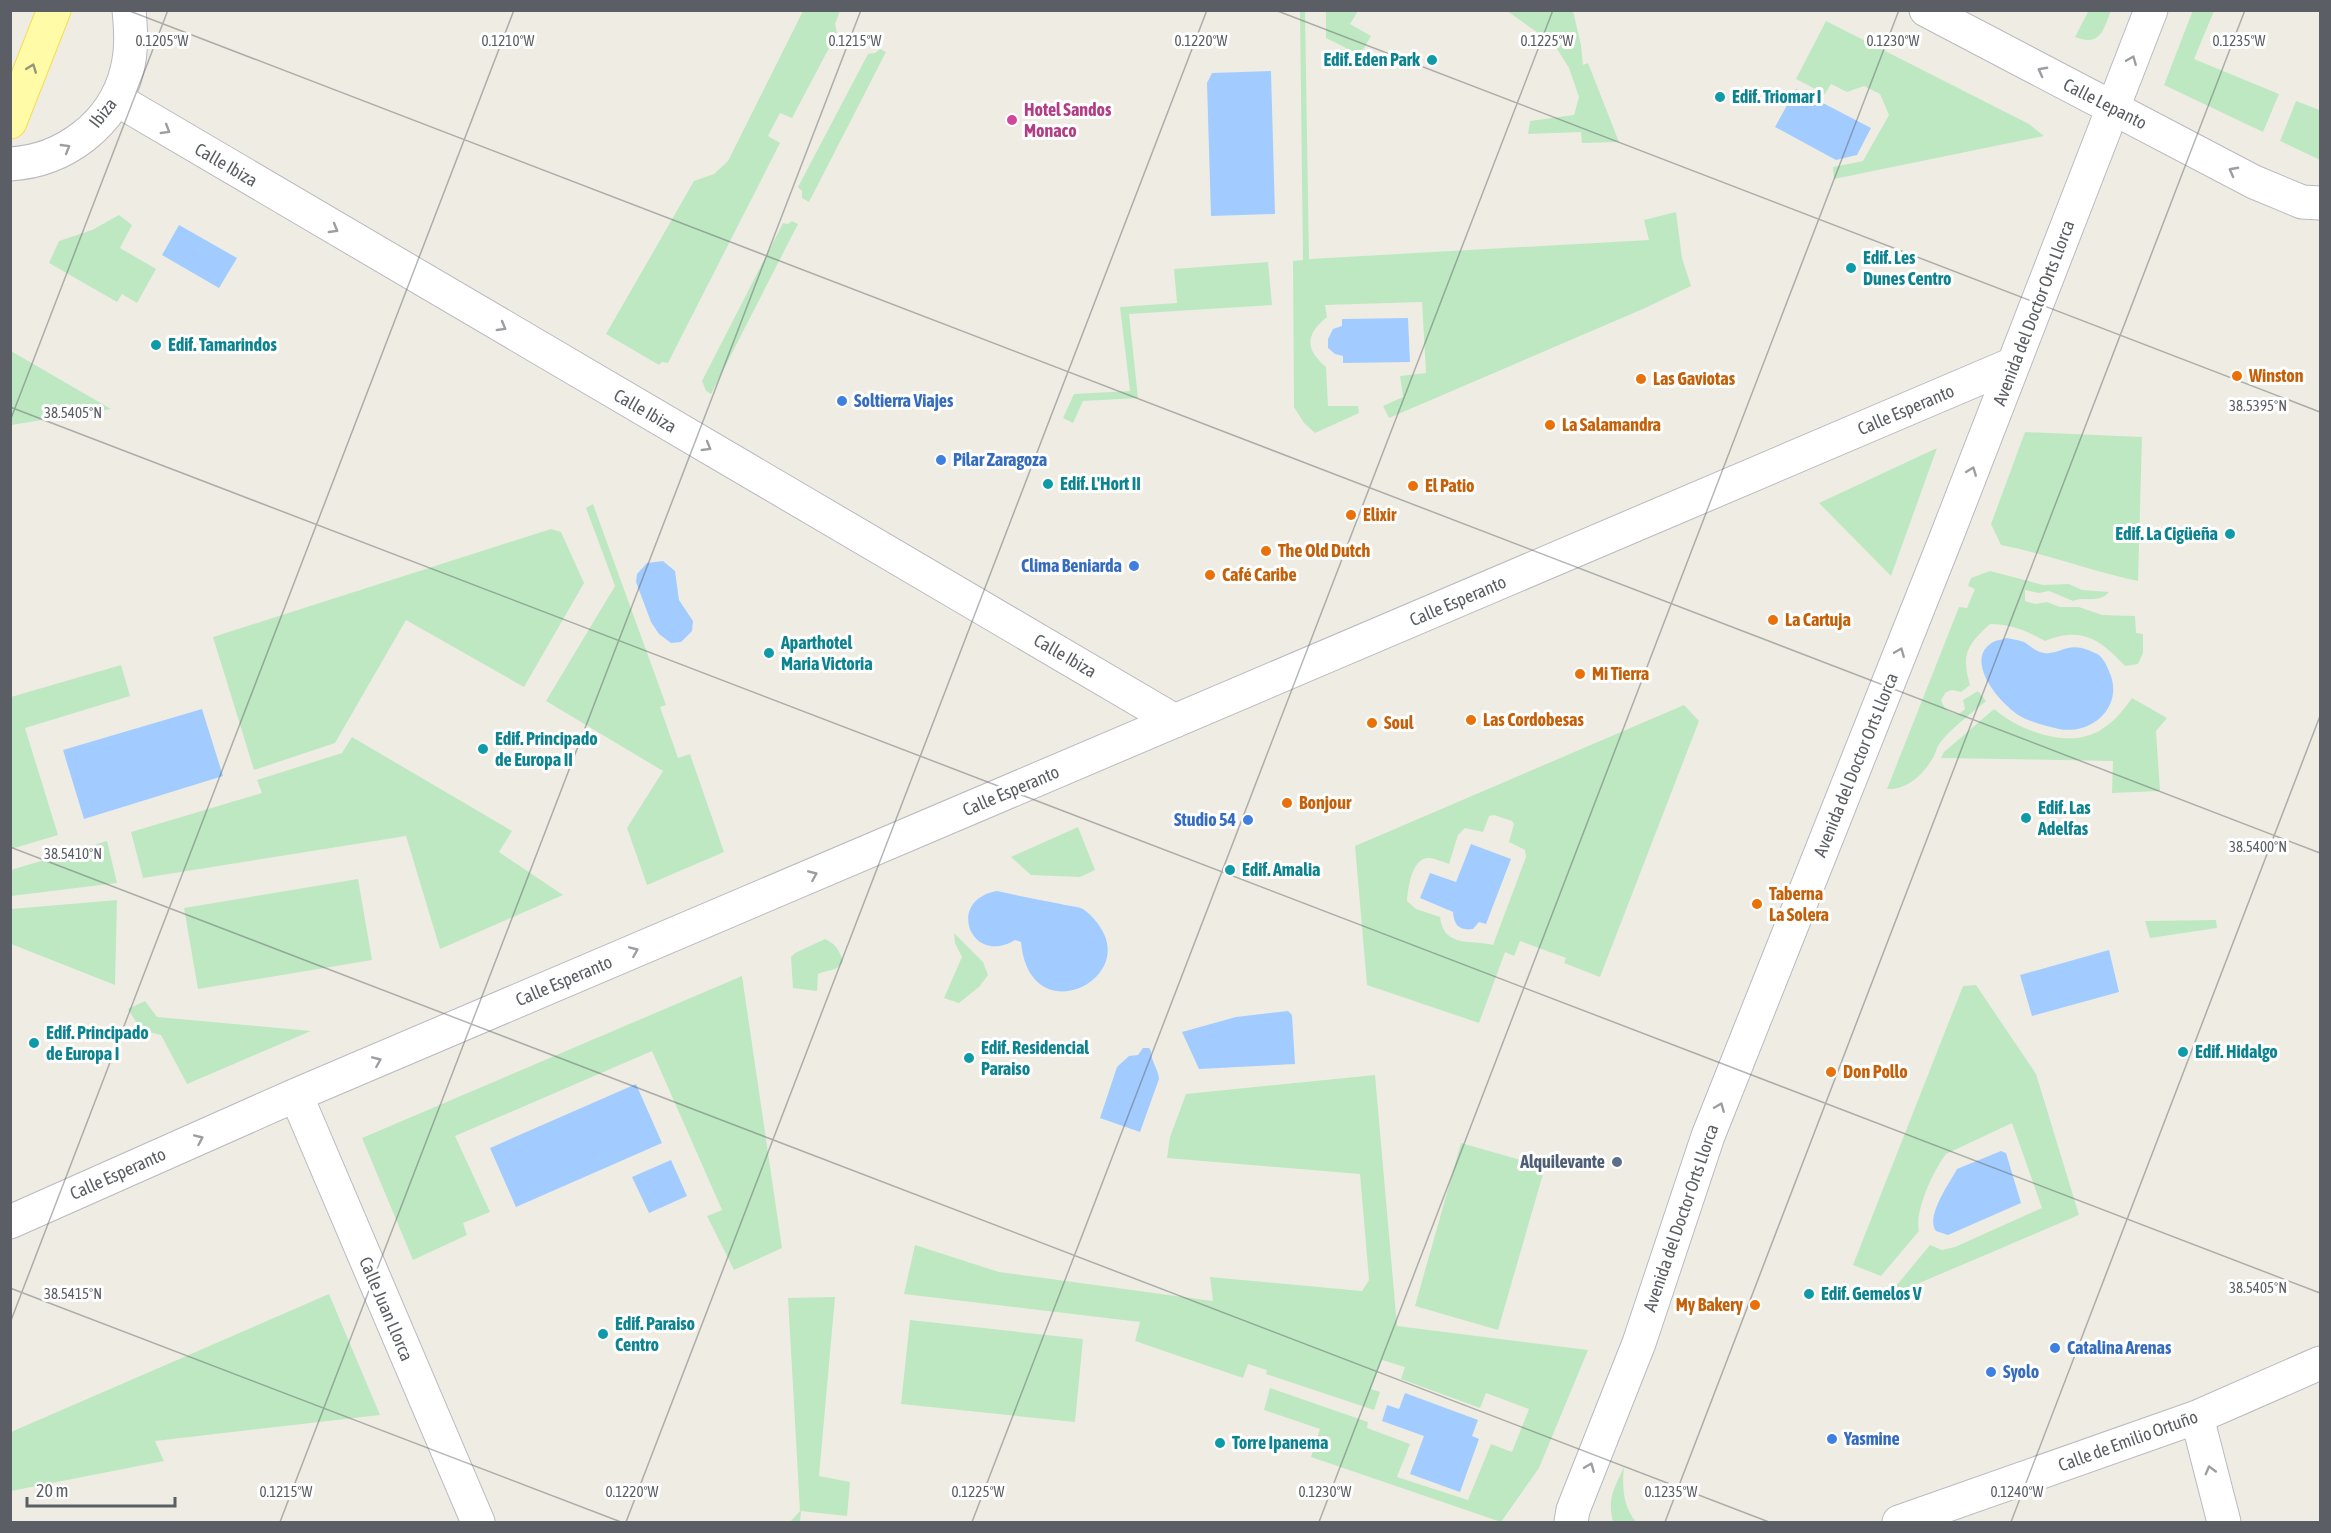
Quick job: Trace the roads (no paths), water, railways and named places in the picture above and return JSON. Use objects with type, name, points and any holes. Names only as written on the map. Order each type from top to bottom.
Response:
[{"type":"main road","points":[[10,122],[54,10]]},
{"type":"street","name":"Ibiza","points":[[10,165],[31,163],[65,151],[94,128],[116,99],[127,70],[132,40],[129,10]]},
{"type":"street","name":"Calle Lepanto","points":[[1926,10],[2254,182],[2302,202],[2320,203]]},
{"type":"street","name":"Avenida del Doctor Orts Llorca","points":[[1571,1522],[1573,1510],[1639,1343],[1708,1136],[2151,10]]},
{"type":"street","name":"Calle Ibiza","points":[[116,99],[1175,721]]},
{"type":"street","name":"Calle Esperanto","points":[[10,1222],[296,1095],[2013,364]]},
{"type":"street","name":"Calle Juan Llorca","points":[[296,1095],[478,1522]]},
{"type":"street","name":"Calle de Emilio Ortuño","points":[[1899,1522],[2197,1417],[2320,1363]]},
{"type":"street","points":[[2197,1417],[2224,1522]]},
{"type":"water","points":[[1271,71],[1275,214],[1211,216],[1207,83],[1212,73]]},
{"type":"water","points":[[1796,89],[1871,128],[1857,155],[1836,160],[1775,127]]},
{"type":"water","points":[[179,225],[237,258],[219,288],[162,255]]},
{"type":"water","points":[[1408,318],[1410,362],[1343,363],[1343,356],[1335,354],[1328,348],[1328,339],[1333,329],[1342,326],[1342,319]]},
{"type":"water","points":[[663,561],[675,571],[679,600],[693,621],[692,631],[681,642],[671,643],[659,634],[651,622],[636,582],[637,574],[647,563]]},
{"type":"water","points":[[2006,638],[2024,642],[2044,653],[2074,647],[2099,655],[2108,668],[2113,688],[2108,709],[2092,724],[2071,730],[2044,725],[2020,716],[2003,702],[1988,682],[1981,660],[1984,650],[1993,642]]},
{"type":"water","points":[[202,709],[223,776],[84,819],[63,750]]},
{"type":"water","points":[[1471,844],[1511,859],[1486,924],[1479,922],[1473,929],[1464,929],[1458,926],[1453,912],[1420,898],[1430,873],[1456,882]]},
{"type":"water","points":[[997,891],[1078,907],[1086,911],[1104,934],[1108,953],[1102,969],[1090,982],[1074,990],[1057,991],[1041,985],[1028,969],[1021,942],[1015,940],[999,946],[986,945],[976,939],[970,929],[968,918],[972,906],[981,897]]},
{"type":"water","points":[[2109,950],[2119,992],[2032,1016],[2020,975]]},
{"type":"water","points":[[1288,1011],[1292,1015],[1295,1064],[1199,1069],[1182,1032],[1236,1017]]},
{"type":"water","points":[[1143,1048],[1149,1048],[1151,1051],[1159,1079],[1140,1132],[1100,1118],[1117,1067],[1129,1056],[1138,1055]]},
{"type":"water","points":[[636,1084],[662,1143],[516,1207],[490,1148]]},
{"type":"water","points":[[2001,1151],[2006,1153],[2021,1203],[1948,1235],[1936,1231],[1933,1225],[1936,1209],[1957,1169]]},
{"type":"water","points":[[671,1160],[687,1196],[649,1213],[632,1177]]},
{"type":"water","points":[[1405,1393],[1478,1420],[1472,1436],[1479,1439],[1460,1492],[1410,1474],[1424,1436],[1382,1421],[1387,1405],[1399,1409]]},
{"type":"place","name":"Edif. Eden Park","points":[[1432,60]]},
{"type":"place","name":"Edif. Triomar I","points":[[1720,97]]},
{"type":"place","name":"Hotel Sandos Monaco","points":[[1012,120]]},
{"type":"place","name":"Edif. Les Dunes Centro","points":[[1851,268]]},
{"type":"place","name":"Edif. Tamarindos","points":[[156,345]]},
{"type":"place","name":"Winston","points":[[2237,376]]},
{"type":"place","name":"Las Gaviotas","points":[[1641,379]]},
{"type":"place","name":"Soltierra Viajes","points":[[842,401]]},
{"type":"place","name":"La Salamandra","points":[[1550,425]]},
{"type":"place","name":"Pilar Zaragoza","points":[[941,460]]},
{"type":"place","name":"Edif. L'Hort II","points":[[1048,484]]},
{"type":"place","name":"El Patio","points":[[1413,486]]},
{"type":"place","name":"Elixir","points":[[1351,515]]},
{"type":"place","name":"Edif. La Cigüeña","points":[[2230,534]]},
{"type":"place","name":"The Old Dutch","points":[[1266,551]]},
{"type":"place","name":"Clima Beniarda","points":[[1134,566]]},
{"type":"place","name":"Café Caribe","points":[[1210,575]]},
{"type":"place","name":"La Cartuja","points":[[1773,620]]},
{"type":"place","name":"Aparthotel Maria Victoria","points":[[769,653]]},
{"type":"place","name":"Mi Tierra","points":[[1580,674]]},
{"type":"place","name":"Las Cordobesas","points":[[1471,720]]},
{"type":"place","name":"Soul","points":[[1372,723]]},
{"type":"place","name":"Edif. Principado de Europa II","points":[[483,749]]},
{"type":"place","name":"Bonjour","points":[[1287,803]]},
{"type":"place","name":"Edif. Las Adelfas","points":[[2026,818]]},
{"type":"place","name":"Studio 54","points":[[1248,820]]},
{"type":"place","name":"Edif. Amalia","points":[[1230,870]]},
{"type":"place","name":"Taberna La Solera","points":[[1757,904]]},
{"type":"place","name":"Edif. Principado de Europa I","points":[[34,1043]]},
{"type":"place","name":"Edif. Hidalgo","points":[[2183,1052]]},
{"type":"place","name":"Edif. Residencial Paraiso","points":[[969,1058]]},
{"type":"place","name":"Don Pollo","points":[[1831,1072]]},
{"type":"place","name":"Alquilevante","points":[[1617,1162]]},
{"type":"place","name":"Edif. Gemelos V","points":[[1809,1294]]},
{"type":"place","name":"My Bakery","points":[[1755,1305]]},
{"type":"place","name":"Edif. Paraiso Centro","points":[[603,1334]]},
{"type":"place","name":"Catalina Arenas","points":[[2055,1348]]},
{"type":"place","name":"Syolo","points":[[1991,1372]]},
{"type":"place","name":"Yasmine","points":[[1832,1439]]},
{"type":"place","name":"Torre Ipanema","points":[[1220,1443]]}]
